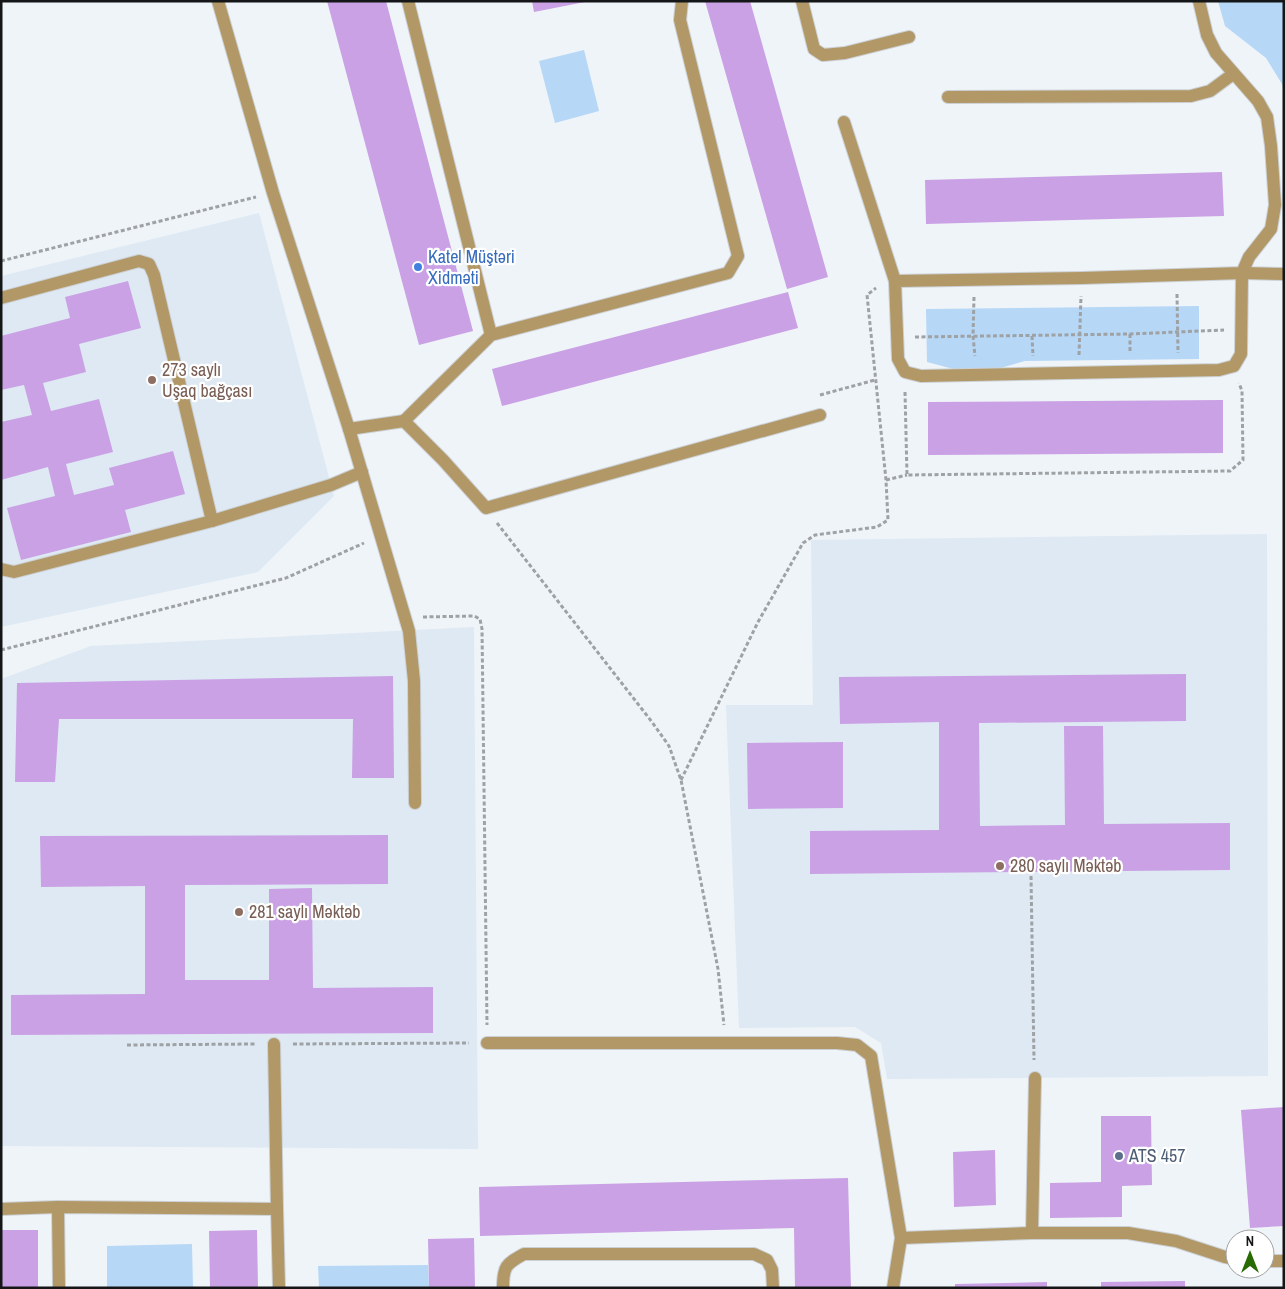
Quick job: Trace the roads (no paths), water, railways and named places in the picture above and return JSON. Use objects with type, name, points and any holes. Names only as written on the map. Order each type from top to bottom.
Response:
[{"type":"lane","points":[[218,1],[273,193],[349,428],[406,618],[414,681],[415,803]]},
{"type":"lane","points":[[408,1],[491,335]]},
{"type":"lane","points":[[349,428],[404,421],[491,335],[728,273],[738,256],[680,20],[682,1]]},
{"type":"lane","points":[[802,1],[814,49],[823,55],[845,52],[909,37]]},
{"type":"lane","points":[[844,122],[895,281],[898,359],[905,372],[921,376],[976,375],[1219,370],[1234,366],[1242,354],[1242,273],[1249,257],[1271,229],[1275,205],[1271,146],[1267,117],[1258,101],[1216,53],[1207,35],[1199,1]]},
{"type":"lane","points":[[948,97],[1191,96],[1210,91],[1233,74]]},
{"type":"lane","points":[[1,298],[139,261],[149,264],[154,274],[212,521]]},
{"type":"lane","points":[[895,281],[1242,273],[1284,274]]},
{"type":"lane","points":[[404,421],[443,460],[486,508],[820,415]]},
{"type":"lane","points":[[1,569],[14,572],[212,521],[331,485],[362,472]]},
{"type":"lane","points":[[487,1043],[837,1043],[856,1045],[871,1056],[901,1238],[893,1288]]},
{"type":"lane","points":[[274,1044],[280,1288]]},
{"type":"lane","points":[[1032,1233],[1034,1078]]},
{"type":"lane","points":[[1,1209],[58,1207],[277,1209]]},
{"type":"lane","points":[[58,1207],[59,1288]]},
{"type":"lane","points":[[901,1238],[1032,1233],[1128,1233],[1176,1241],[1225,1257]]},
{"type":"lane","points":[[503,1288],[503,1274],[509,1262],[524,1254],[754,1254],[767,1260],[772,1270],[773,1288]]},
{"type":"place","name":"Katel Müştəri Xidməti","points":[[418,267]]},
{"type":"place","name":"273 saylı Uşaq bağçası","points":[[152,380]]},
{"type":"place","name":"280 saylı Məktəb","points":[[1000,866]]},
{"type":"place","name":"281 saylı Məktəb","points":[[239,912]]},
{"type":"place","name":"ATS 457","points":[[1119,1156]]}]
